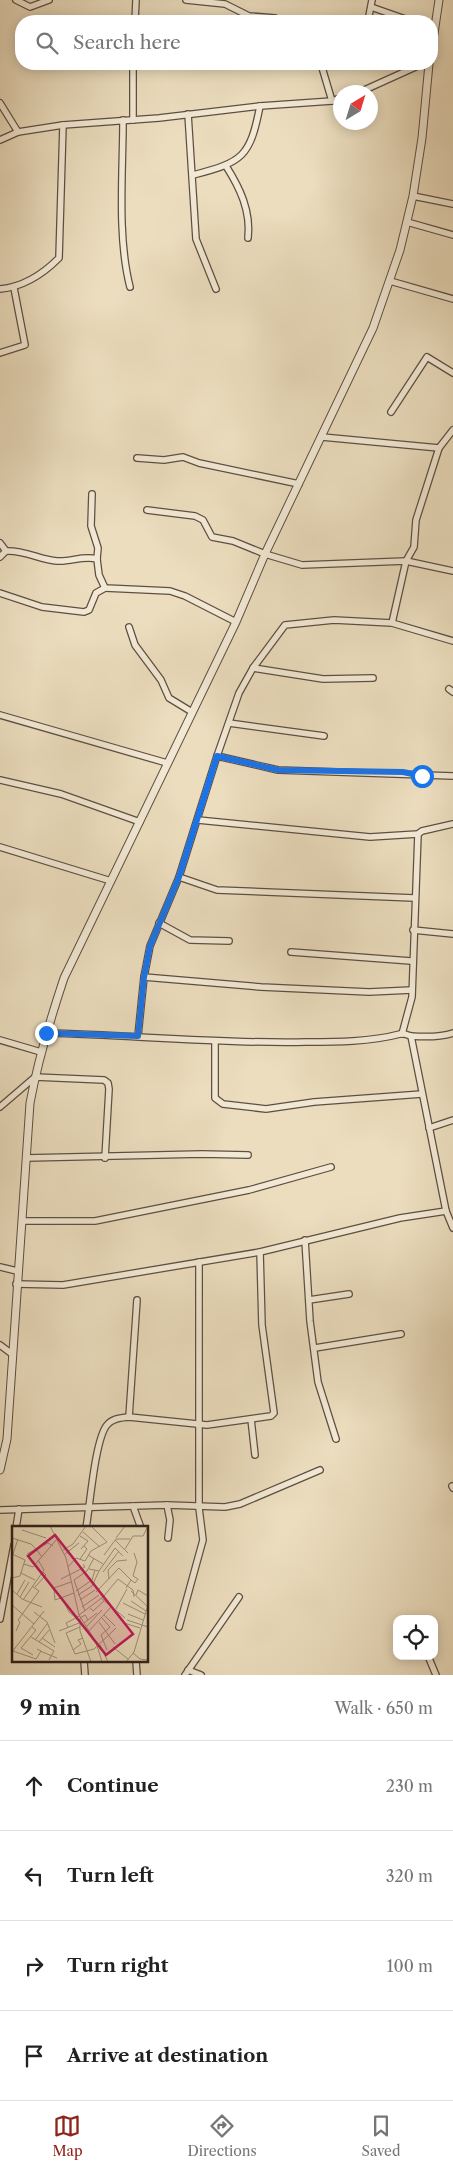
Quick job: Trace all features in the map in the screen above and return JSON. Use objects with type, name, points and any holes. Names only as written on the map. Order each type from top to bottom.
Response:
[{"type":"street","points":[[16,0],[30,7],[49,0]]},
{"type":"street","points":[[135,15],[136,0]]},
{"type":"street","points":[[186,0],[225,4],[247,15]]},
{"type":"street","points":[[436,15],[439,0]]},
{"type":"street","points":[[372,3],[398,15]]},
{"type":"street","points":[[132,120],[133,70]]},
{"type":"street","points":[[0,140],[18,132],[63,124],[132,120],[260,106],[332,101],[323,70]]},
{"type":"street","points":[[376,85],[409,70]]},
{"type":"street","points":[[0,1470],[7,1439],[16,1284],[30,1103],[46,1033],[64,978],[236,622],[265,554],[373,328],[390,281],[413,196],[422,138],[428,70]]},
{"type":"street","points":[[0,103],[18,132]]},
{"type":"street","points":[[193,175],[226,166],[244,155],[250,143],[260,106]]},
{"type":"street","points":[[188,114],[196,239],[216,289]]},
{"type":"street","points":[[123,120],[124,266],[130,287]]},
{"type":"street","points":[[0,289],[14,288],[47,270],[59,258],[63,124]]},
{"type":"street","points":[[226,166],[238,183],[242,195],[247,213],[248,238]]},
{"type":"street","points":[[413,196],[453,204]]},
{"type":"street","points":[[407,222],[453,235]]},
{"type":"street","points":[[390,281],[453,299]]},
{"type":"street","points":[[0,353],[20,348],[24,345],[14,288]]},
{"type":"street","points":[[391,412],[427,357],[453,373]]},
{"type":"street","points":[[392,623],[406,561],[414,547],[416,520],[439,448],[453,430]]},
{"type":"street","points":[[322,437],[439,448]]},
{"type":"street","points":[[136,458],[164,460],[183,457],[199,463],[299,484]]},
{"type":"street","points":[[92,494],[91,526],[98,548],[99,575],[105,588]]},
{"type":"street","points":[[147,510],[195,516],[203,520],[212,537],[233,541],[265,554],[302,565],[406,561],[453,570]]},
{"type":"street","points":[[0,543],[6,551]]},
{"type":"street","points":[[0,557],[6,551],[17,550],[58,561],[88,556],[97,559]]},
{"type":"street","points":[[0,593],[42,606],[84,612],[89,610],[96,593],[105,588],[170,591],[186,596],[236,622]]},
{"type":"street","points":[[138,1036],[144,977],[150,946],[179,877],[239,693],[253,668],[284,625],[334,620],[392,623],[453,641]]},
{"type":"street","points":[[129,627],[135,645],[161,680],[169,698],[192,712]]},
{"type":"street","points":[[253,668],[323,679],[373,678]]},
{"type":"street","points":[[0,715],[167,763]]},
{"type":"street","points":[[229,724],[324,736]]},
{"type":"street","points":[[217,756],[278,770],[453,776]]},
{"type":"street","points":[[0,780],[61,794],[140,822]]},
{"type":"street","points":[[198,820],[370,838],[418,834],[422,831],[453,824]]},
{"type":"street","points":[[402,1034],[412,990],[411,960],[418,834]]},
{"type":"street","points":[[0,846],[111,881]]},
{"type":"street","points":[[179,877],[217,890],[414,898]]},
{"type":"street","points":[[159,923],[190,940],[229,941]]},
{"type":"street","points":[[413,930],[453,934]]},
{"type":"street","points":[[291,952],[411,960]]},
{"type":"street","points":[[144,977],[261,987],[369,992],[412,990]]},
{"type":"street","points":[[46,1033],[138,1036],[250,1044],[324,1042],[402,1034],[411,1036],[453,1033]]},
{"type":"street","points":[[411,1036],[446,1211],[453,1228]]},
{"type":"street","points":[[0,1040],[41,1052]]},
{"type":"street","points":[[215,1041],[214,1098],[223,1104],[266,1109],[314,1102],[422,1094]]},
{"type":"street","points":[[0,1107],[35,1077],[104,1080],[108,1083],[109,1089],[105,1158]]},
{"type":"street","points":[[429,1128],[453,1120]]},
{"type":"street","points":[[26,1158],[105,1158],[202,1154],[248,1155]]},
{"type":"street","points":[[22,1221],[95,1221],[240,1192],[331,1168]]},
{"type":"street","points":[[16,1284],[63,1285],[260,1252],[400,1218],[446,1211]]},
{"type":"street","points":[[305,1240],[310,1321],[318,1382],[336,1439]]},
{"type":"street","points":[[86,1526],[100,1438],[108,1424],[117,1418],[129,1416],[199,1424],[219,1424],[271,1416],[274,1413],[262,1326],[260,1252]]},
{"type":"street","points":[[179,1627],[203,1540],[199,1508],[199,1262]]},
{"type":"street","points":[[0,1267],[17,1272]]},
{"type":"street","points":[[309,1300],[349,1294]]},
{"type":"street","points":[[129,1416],[138,1300]]},
{"type":"street","points":[[315,1348],[401,1334]]},
{"type":"street","points":[[0,1345],[12,1354]]},
{"type":"street","points":[[250,1419],[255,1455]]},
{"type":"street","points":[[0,1510],[89,1509],[167,1505],[199,1508],[225,1507],[240,1504],[320,1470]]},
{"type":"street","points":[[167,1505],[170,1520],[168,1538]]},
{"type":"street","points":[[133,1506],[140,1526]]},
{"type":"street","points":[[16,1526],[19,1509]]},
{"type":"street","points":[[0,1619],[12,1556]]},
{"type":"street","points":[[201,1675],[186,1672],[239,1596]]},
{"type":"street","points":[[430,1660],[436,1675]]},
{"type":"street","points":[[84,1662],[86,1675]]},
{"type":"street","points":[[136,1662],[137,1675]]},
{"type":"route","points":[[46,1033],[138,1036],[144,977],[150,946],[179,877],[217,756],[278,770],[324,773],[403,772],[422,776]]}]
